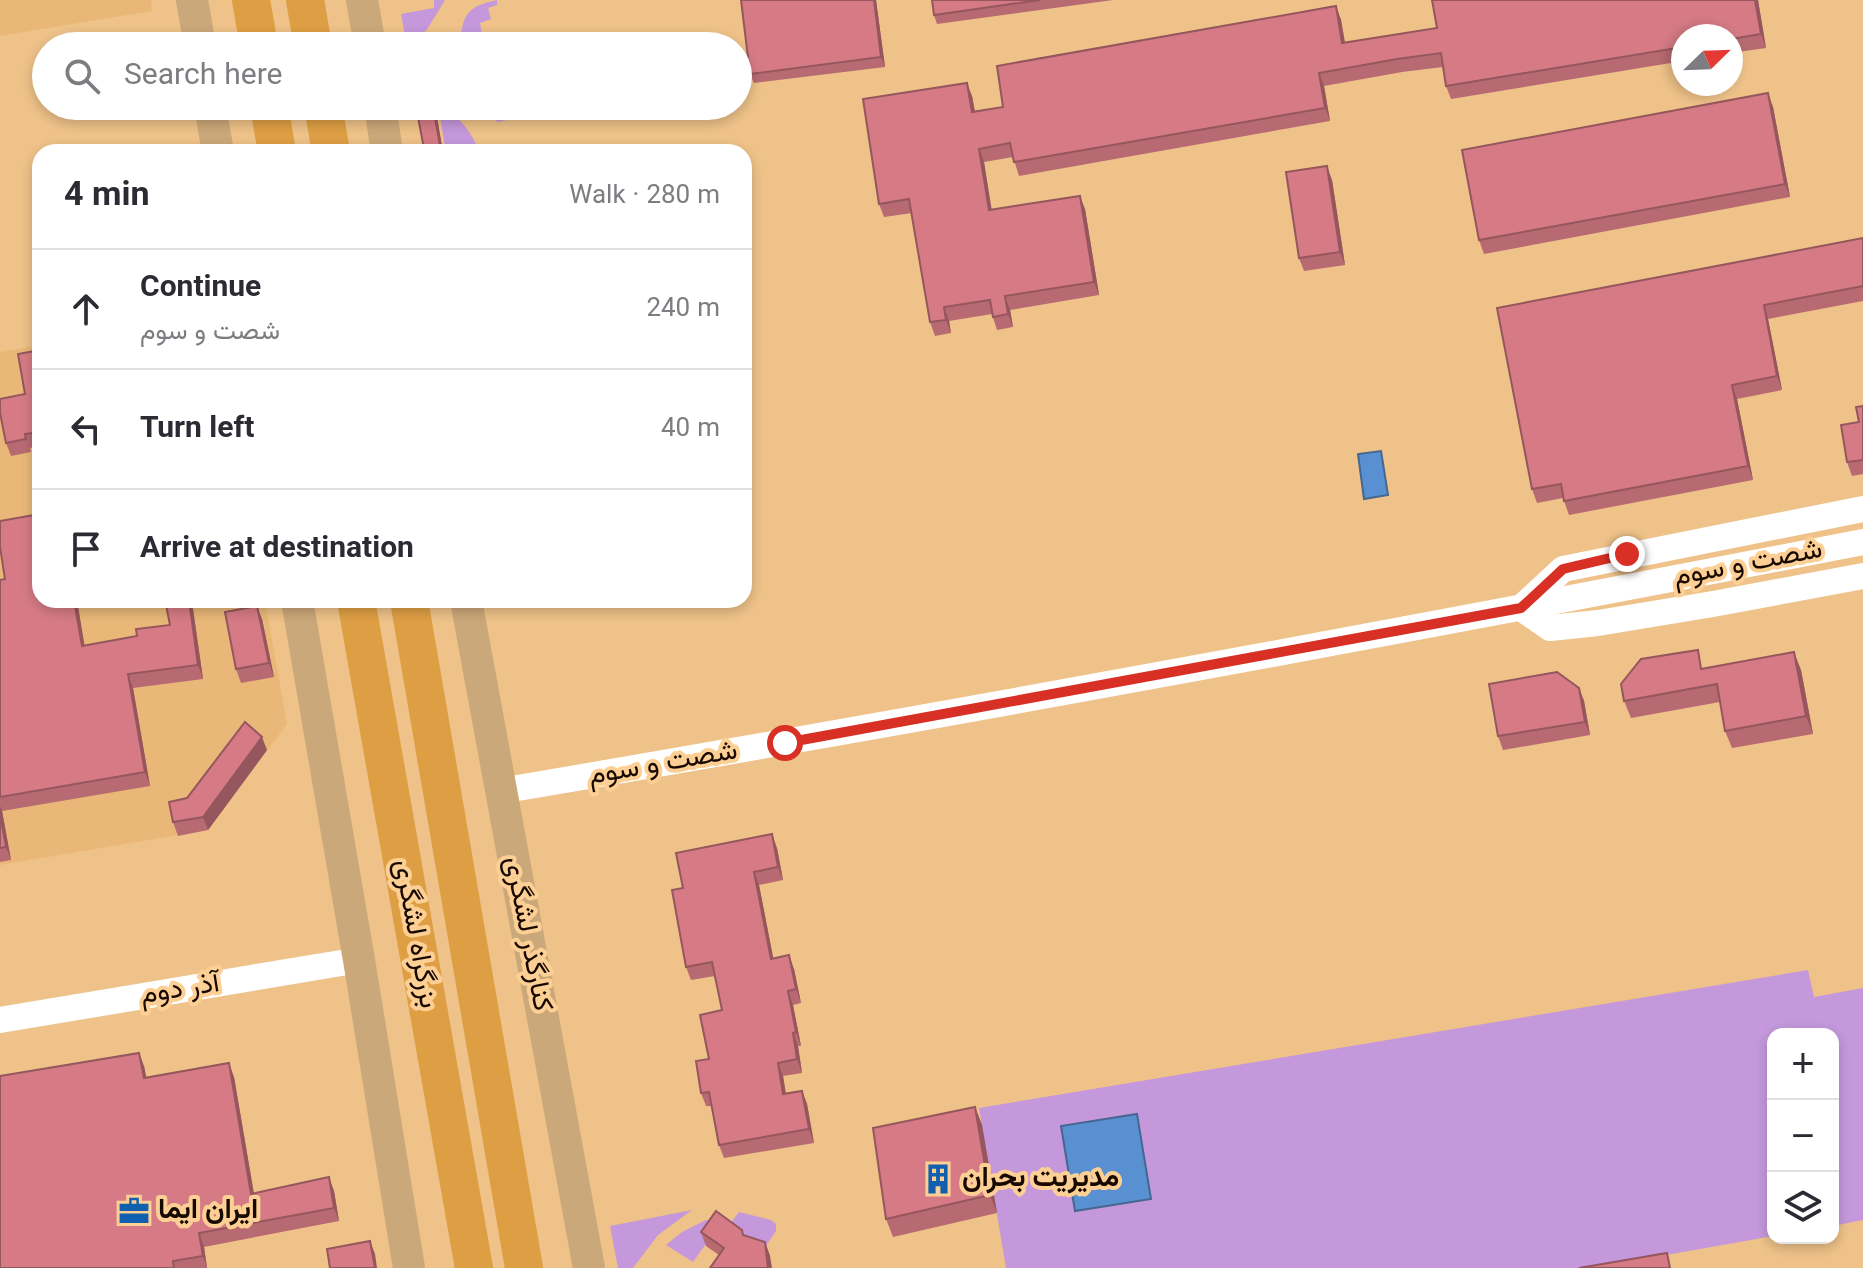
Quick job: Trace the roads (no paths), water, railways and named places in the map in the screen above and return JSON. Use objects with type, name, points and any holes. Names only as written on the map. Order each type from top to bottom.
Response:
[{"type":"highway","points":[[251,0],[257,32]]},
{"type":"highway","points":[[305,0],[311,32]]},
{"type":"highway","points":[[271,120],[276,144]]},
{"type":"highway","points":[[325,120],[330,144]]},
{"type":"highway","name":"بزرگراه لشگری","points":[[357,608],[474,1268]]},
{"type":"highway","name":"بزرگراه لشگری","points":[[410,608],[524,1268]]},
{"type":"main road","points":[[192,0],[198,32]]},
{"type":"main road","points":[[362,0],[368,32]]},
{"type":"main road","points":[[212,120],[217,144]]},
{"type":"main road","points":[[382,120],[386,144]]},
{"type":"main road","points":[[298,608],[409,1268]]},
{"type":"main road","name":"کنارگذر لشگری","points":[[467,608],[589,1268]]},
{"type":"street","points":[[1863,509],[1563,569],[1521,608],[1550,628],[1698,606],[1863,576]]},
{"type":"street","name":"شصت و سوم","points":[[500,791],[785,743],[1863,542]]},
{"type":"street","name":"آذر دوم","points":[[0,1020],[359,960]]},
{"type":"water","points":[[1381,451],[1388,495],[1364,499],[1358,454]]},
{"type":"water","points":[[1137,1114],[1151,1199],[1075,1211],[1061,1126]]},
{"type":"place","name":"مدیریت بحران","points":[[938,1179]]},
{"type":"place","name":"ایران ایما","points":[[134,1211]]}]
